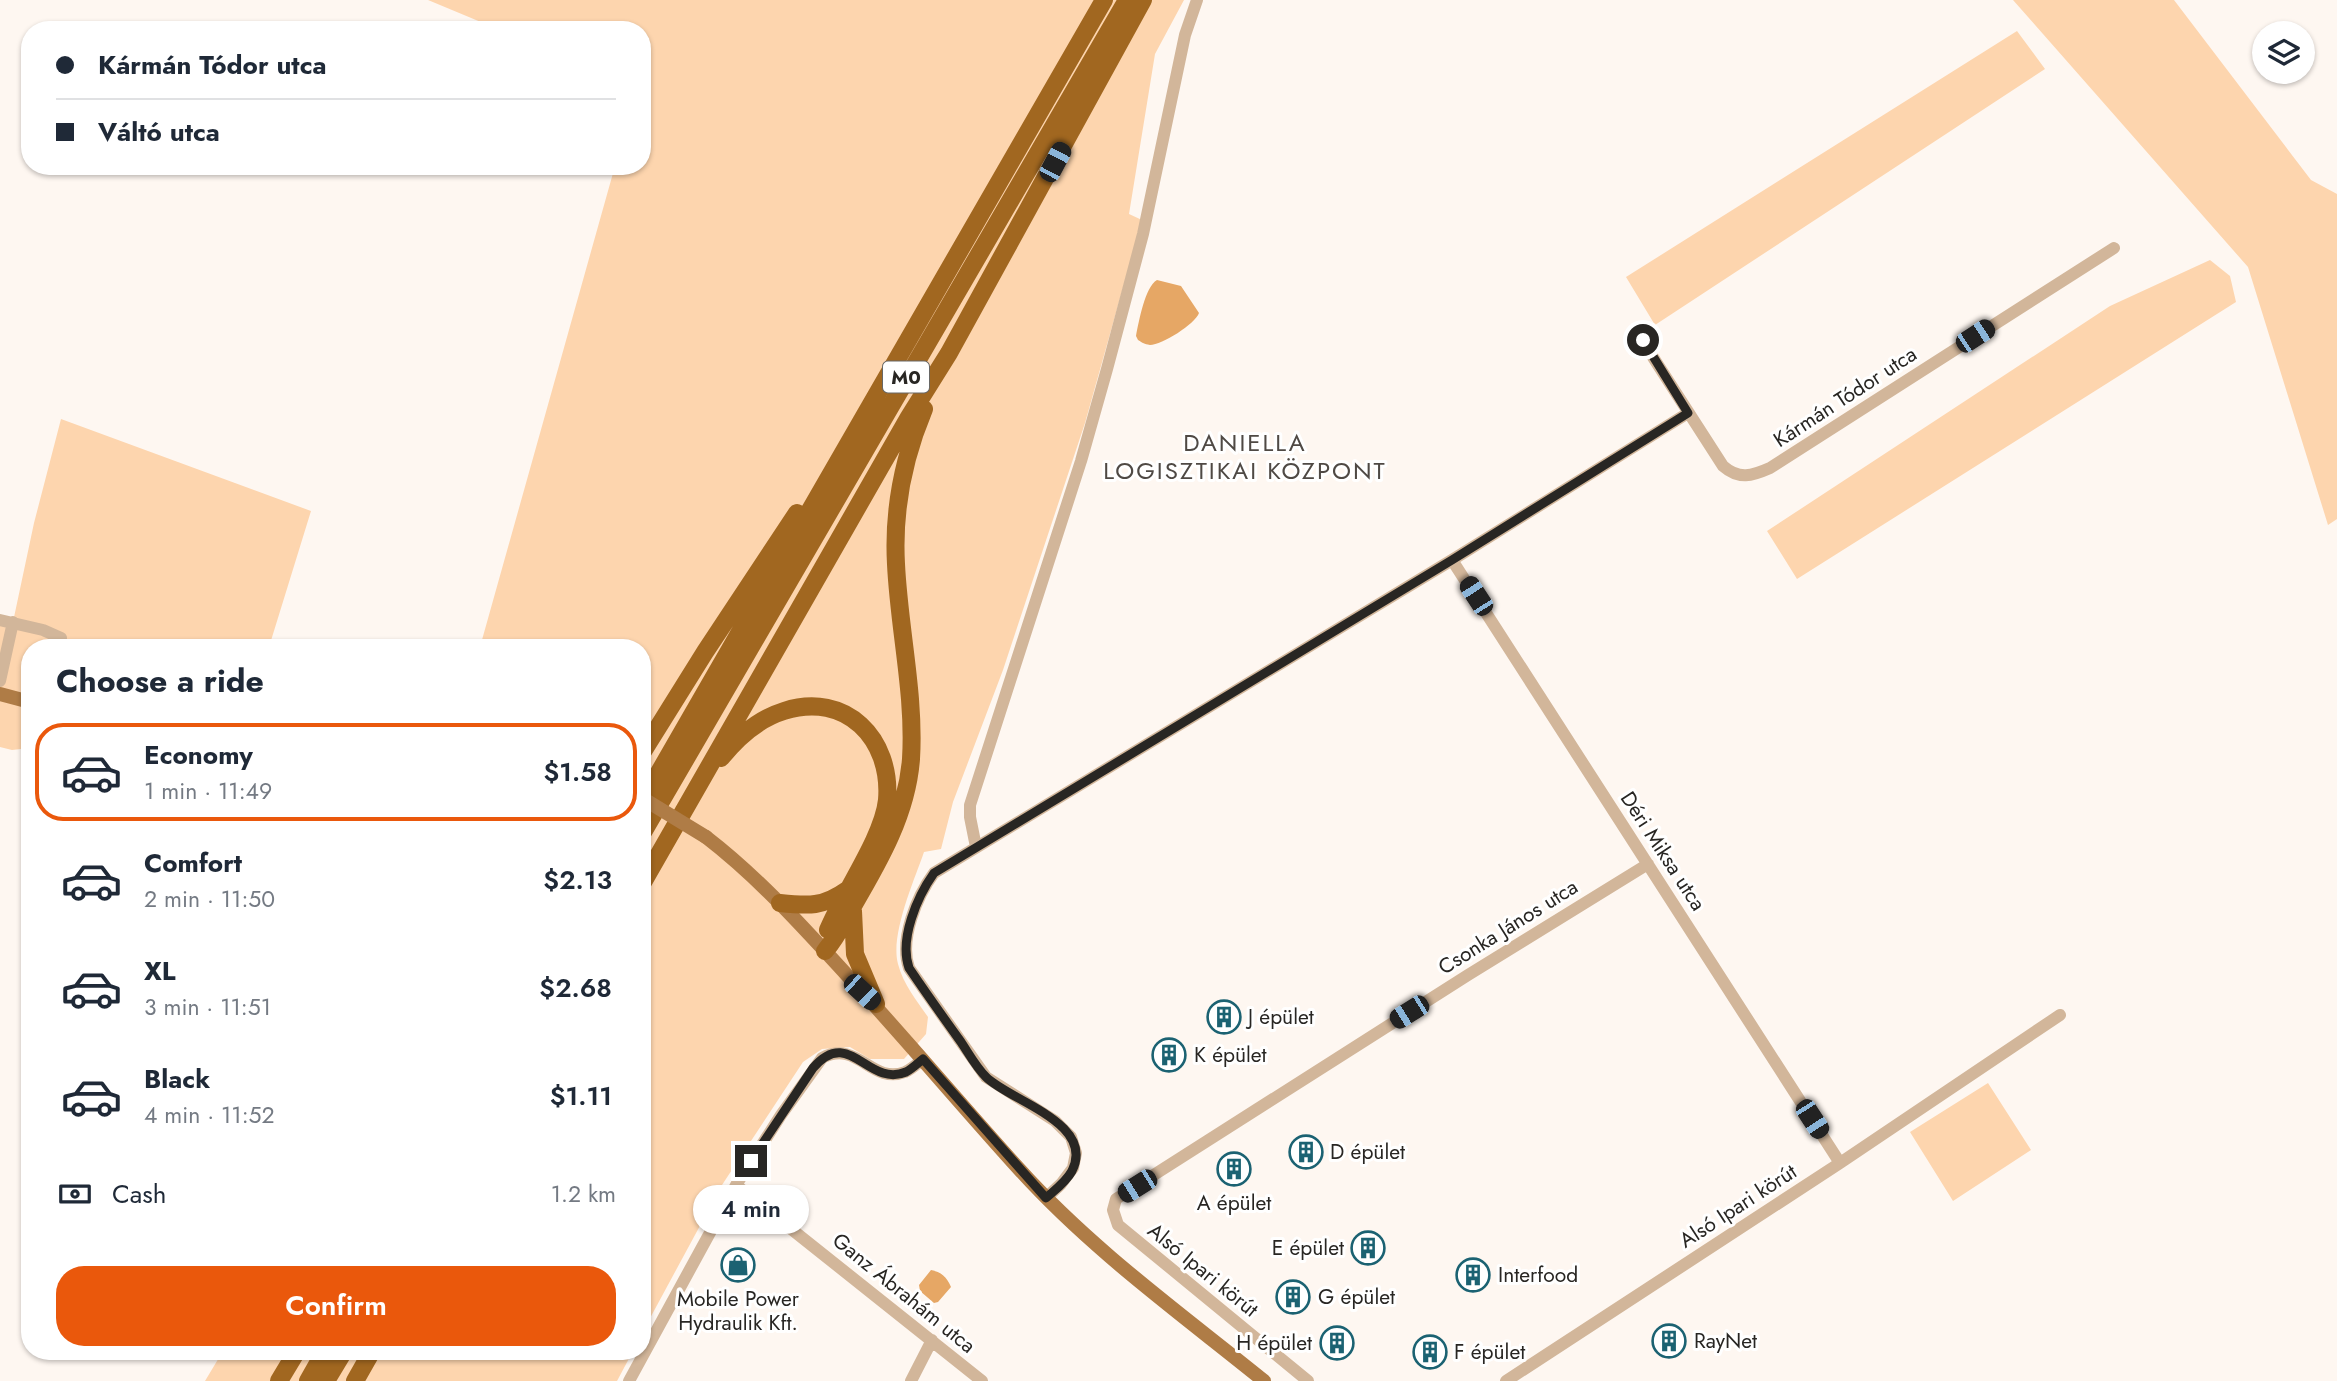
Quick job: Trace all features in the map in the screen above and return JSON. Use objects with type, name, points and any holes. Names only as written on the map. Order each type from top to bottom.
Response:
[{"type":"highway","name":"M0","points":[[651,784],[1104,0]]},
{"type":"highway","name":"M0","points":[[651,819],[1127,0]]},
{"type":"highway","points":[[651,868],[949,353],[1143,0]]},
{"type":"highway","points":[[876,1004],[855,954],[851,898],[895,825],[909,779],[911,712],[898,592],[896,517],[909,448],[949,353]]},
{"type":"highway","points":[[651,738],[755,573],[834,466]]},
{"type":"highway","points":[[694,793],[723,755],[741,737],[757,724],[786,710],[811,707],[828,709],[859,723],[872,738],[886,768],[887,803],[836,938],[825,951]]},
{"type":"highway","points":[[780,903],[818,905],[851,898]]},
{"type":"highway","points":[[279,1381],[292,1360]]},
{"type":"highway","points":[[308,1381],[320,1360]]},
{"type":"highway","points":[[326,1381],[339,1360]]},
{"type":"highway","points":[[355,1381],[367,1360]]},
{"type":"main road","points":[[0,694],[21,700]]},
{"type":"main road","points":[[651,805],[706,837],[750,873],[876,1004],[1046,1198],[1079,1230],[1264,1381]]},
{"type":"street","points":[[976,847],[970,805],[1104,383],[1143,234],[1185,35],[1197,0]]},
{"type":"street","name":"Kármán Tódor utca","points":[[1640,337],[1728,470],[1745,477],[1758,474],[1781,461],[2114,248]]},
{"type":"street","points":[[1046,1198],[1073,1168],[1076,1153],[1071,1137],[1055,1121],[986,1077],[909,968],[905,951],[908,929],[927,883],[934,873],[1452,560],[1688,413]]},
{"type":"street","name":"Déri Miksa utca","points":[[1452,560],[1840,1163]]},
{"type":"street","points":[[0,681],[7,621],[43,630],[61,638]]},
{"type":"street","name":"Csonka János utca","points":[[1113,1210],[1116,1199],[1648,864]]},
{"type":"street","name":"Alsó Ipari körút","points":[[1506,1381],[1840,1163],[2060,1015]]},
{"type":"street","points":[[651,1341],[736,1185],[822,1058],[831,1053],[846,1052],[872,1068],[897,1074],[906,1072],[923,1059]]},
{"type":"street","name":"Ganz Ábrahám utca","points":[[736,1185],[982,1381]]},
{"type":"street","name":"Alsó Ipari körút","points":[[1113,1210],[1118,1225],[1308,1381]]},
{"type":"street","points":[[911,1381],[932,1340]]},
{"type":"street","points":[[629,1381],[640,1360]]},
{"type":"shaded area","points":[[428,0],[1184,0],[1155,54],[1129,214],[1142,220],[1085,423],[1003,670],[953,802],[941,849],[924,852],[900,923],[896,952],[898,964],[907,985],[928,1017],[926,1034],[904,1059],[870,1059],[850,1047],[822,1049],[803,1062],[722,1185],[651,1316],[651,639],[482,639],[612,175],[651,175],[651,21],[478,21]]},
{"type":"shaded area","points":[[2013,0],[2174,0],[2311,180],[2337,194],[2337,519],[2328,525],[2248,267]]},
{"type":"shaded area","points":[[2017,31],[2045,69],[1655,325],[1626,277]]},
{"type":"shaded area","points":[[2210,260],[2230,276],[2236,302],[1797,579],[1767,531],[2110,306]]},
{"type":"shaded area","points":[[1157,280],[1181,286],[1199,313],[1177,333],[1162,342],[1150,345],[1138,340],[1136,336],[1146,297]]},
{"type":"shaded area","points":[[61,419],[311,511],[271,639],[21,639],[21,749],[12,750],[0,747],[0,620],[13,622],[34,523]]},
{"type":"shaded area","points":[[1988,1083],[2031,1150],[1953,1201],[1910,1132]]},
{"type":"shaded area","points":[[931,1270],[943,1275],[951,1287],[934,1303],[920,1291],[919,1285]]},
{"type":"shaded area","points":[[218,1360],[628,1360],[617,1381],[205,1381]]},
{"type":"place","name":"J épület","points":[[1224,1017]]},
{"type":"place","name":"K épület","points":[[1169,1055]]},
{"type":"place","name":"D épület","points":[[1306,1152]]},
{"type":"place","name":"A épület","points":[[1234,1169]]},
{"type":"place","name":"E épület","points":[[1368,1248]]},
{"type":"place","name":"Mobile Power Hydraulik Kft.","points":[[738,1265]]},
{"type":"place","name":"Interfood","points":[[1473,1275]]},
{"type":"place","name":"G épület","points":[[1293,1297]]},
{"type":"place","name":"RayNet","points":[[1669,1341]]},
{"type":"place","name":"H épület","points":[[1337,1343]]},
{"type":"place","name":"F épület","points":[[1430,1352]]},
{"type":"district","name":"DANIELLA LOGISZTIKAI KÖZPONT","points":[[1245,457]]},
{"type":"route","points":[[751,1161],[822,1058],[831,1053],[846,1052],[872,1068],[897,1074],[906,1072],[923,1059],[1046,1198],[1073,1168],[1076,1153],[1071,1137],[1055,1121],[986,1077],[909,968],[905,951],[908,929],[927,883],[934,873],[1452,560],[1688,413],[1643,340]]}]
